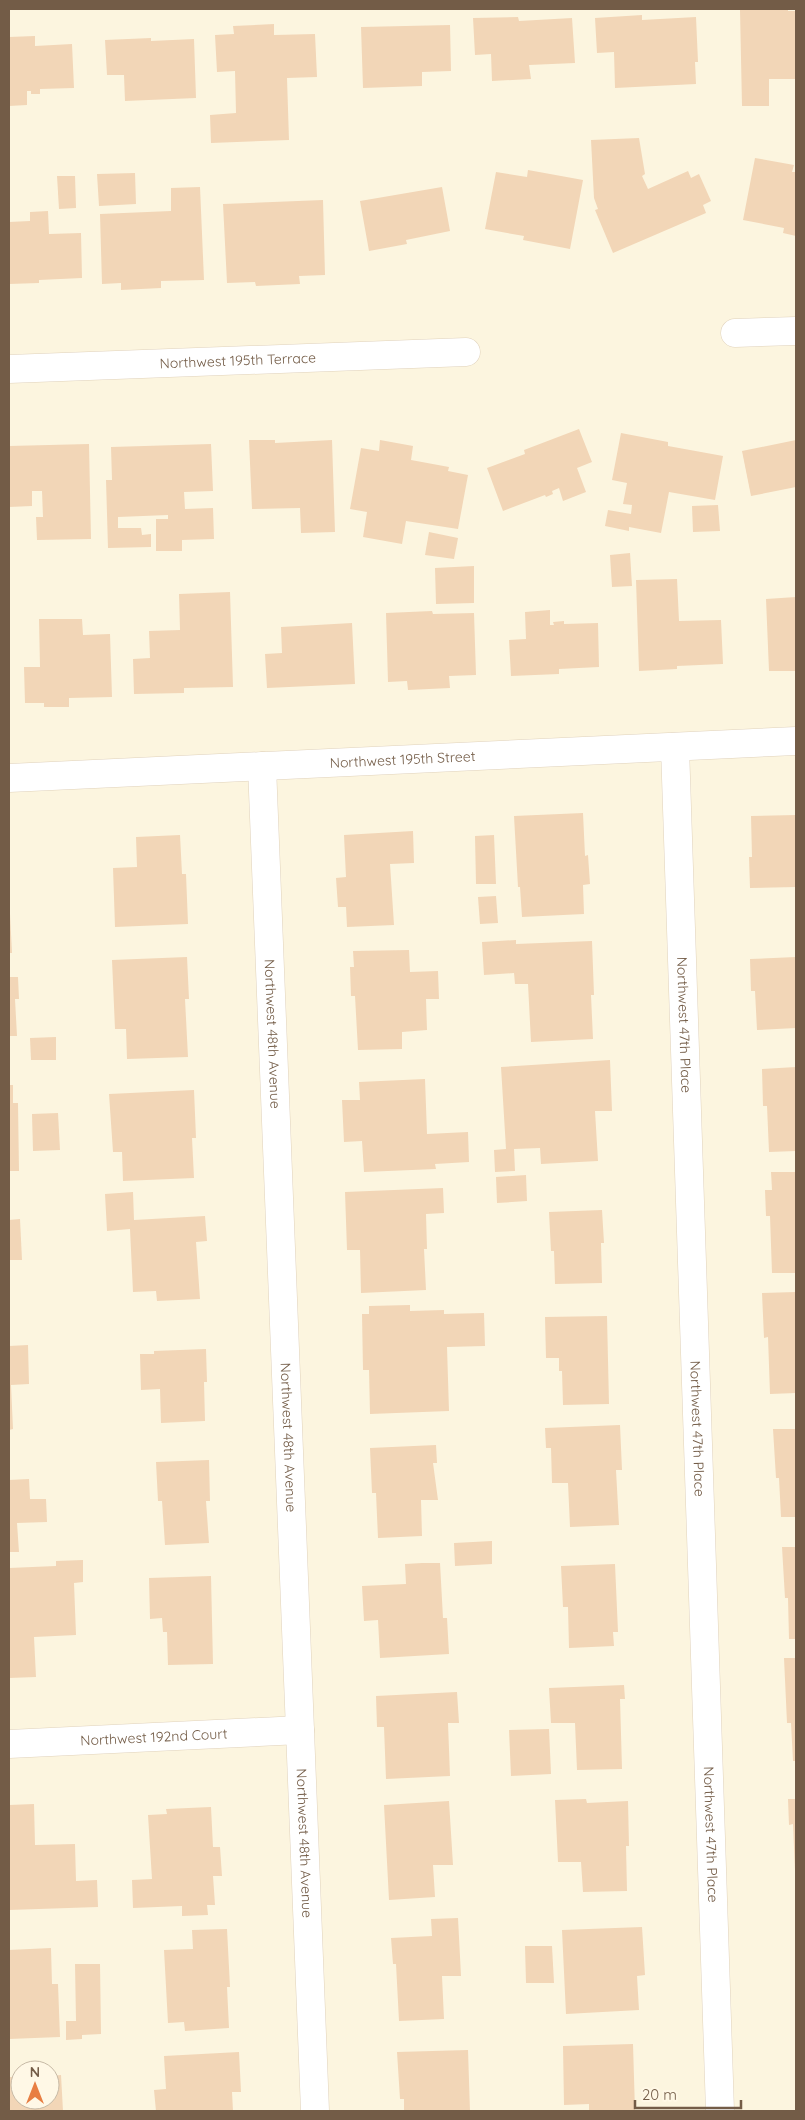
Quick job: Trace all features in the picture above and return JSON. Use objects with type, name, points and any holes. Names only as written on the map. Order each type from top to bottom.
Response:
[{"type":"street","points":[[735,334],[796,331]]},
{"type":"street","name":"Northwest 195th Terrace","points":[[9,369],[466,352]]},
{"type":"street","name":"Northwest 195th Street","points":[[9,778],[796,741]]},
{"type":"street","name":"Northwest 47th Place","points":[[675,746],[720,2111]]},
{"type":"street","name":"Northwest 48th Avenue","points":[[262,766],[315,2111]]},
{"type":"street","name":"Northwest 192nd Court","points":[[9,1744],[300,1730]]},
{"type":"building","points":[[788,9],[788,11],[796,11],[796,79],[769,79],[769,106],[742,106],[740,10]]},
{"type":"building","points":[[642,15],[642,20],[696,17],[698,62],[695,62],[696,84],[615,88],[614,52],[597,53],[595,18]]},
{"type":"building","points":[[518,17],[519,21],[572,18],[575,63],[529,65],[531,79],[492,81],[491,54],[475,55],[473,18]]},
{"type":"building","points":[[274,24],[274,35],[315,34],[317,77],[287,78],[289,140],[211,143],[210,115],[236,113],[235,71],[217,72],[215,35],[234,34],[233,26]]},
{"type":"building","points":[[450,25],[451,71],[422,72],[422,86],[363,88],[361,27]]},
{"type":"building","points":[[35,36],[35,46],[72,44],[74,88],[40,89],[40,94],[31,94],[31,91],[27,91],[27,105],[9,106],[9,37]]},
{"type":"building","points":[[151,38],[151,41],[194,39],[196,98],[125,101],[124,75],[107,75],[105,40]]},
{"type":"building","points":[[639,138],[645,174],[642,176],[648,189],[688,171],[691,178],[699,174],[711,201],[703,205],[706,213],[613,253],[595,210],[598,209],[594,198],[591,140]]},
{"type":"building","points":[[755,158],[794,165],[792,172],[796,172],[796,236],[783,233],[784,228],[743,220]]},
{"type":"building","points":[[528,170],[583,180],[570,249],[523,240],[524,236],[485,229],[496,172],[527,177]]},
{"type":"building","points":[[135,173],[136,204],[99,206],[97,174]]},
{"type":"building","points":[[57,176],[75,176],[76,208],[59,209]]},
{"type":"building","points":[[200,187],[204,280],[161,281],[161,288],[121,290],[121,283],[102,284],[100,214],[171,211],[171,188]]},
{"type":"building","points":[[442,187],[450,231],[406,240],[407,244],[369,251],[360,201]]},
{"type":"building","points":[[323,200],[325,275],[299,276],[300,284],[256,286],[255,282],[227,283],[223,204]]},
{"type":"building","points":[[48,211],[49,234],[81,233],[82,278],[39,280],[39,283],[9,284],[9,222],[30,221],[30,212]]},
{"type":"building","points":[[579,429],[592,462],[577,468],[586,492],[563,501],[559,488],[552,491],[553,494],[546,497],[545,495],[503,511],[487,468],[525,454],[524,450]]},
{"type":"building","points":[[621,433],[668,442],[668,446],[723,456],[715,500],[669,492],[661,533],[629,527],[629,531],[605,526],[608,510],[631,514],[632,505],[623,504],[627,483],[612,480]]},
{"type":"building","points":[[249,440],[275,440],[275,443],[332,440],[335,532],[301,533],[300,508],[252,509]]},
{"type":"building","points":[[380,440],[413,446],[411,460],[449,467],[448,471],[468,475],[458,529],[406,521],[402,544],[363,537],[367,512],[350,509],[361,448],[379,451]]},
{"type":"building","points":[[796,440],[796,487],[751,496],[742,451]]},
{"type":"building","points":[[89,444],[91,539],[37,540],[36,517],[43,517],[42,491],[32,491],[32,506],[9,507],[9,446]]},
{"type":"building","points":[[211,444],[213,491],[184,492],[185,509],[213,508],[214,539],[182,540],[182,551],[156,551],[156,519],[168,519],[168,515],[118,517],[118,528],[141,528],[142,535],[151,534],[151,547],[108,548],[106,480],[112,480],[111,447]]},
{"type":"building","points":[[718,505],[720,531],[693,532],[692,506]]},
{"type":"building","points":[[429,532],[458,538],[454,559],[425,555]]},
{"type":"building","points":[[630,553],[632,586],[612,587],[610,555]]},
{"type":"building","points":[[474,566],[474,603],[436,604],[435,568]]},
{"type":"building","points":[[677,579],[679,621],[721,620],[723,664],[677,666],[677,669],[639,671],[636,580]]},
{"type":"building","points":[[230,592],[233,687],[184,688],[184,693],[134,694],[133,659],[150,658],[149,631],[180,630],[179,594]]},
{"type":"building","points":[[796,597],[796,671],[769,671],[766,599]]},
{"type":"building","points":[[550,610],[550,625],[554,625],[553,622],[564,621],[564,624],[598,623],[599,667],[559,669],[559,674],[511,676],[509,640],[526,639],[525,612]]},
{"type":"building","points":[[432,611],[433,614],[474,613],[476,675],[449,676],[450,688],[408,690],[407,681],[388,682],[386,613]]},
{"type":"building","points":[[39,619],[82,619],[83,635],[110,634],[112,697],[69,698],[69,707],[44,707],[44,703],[25,703],[24,667],[40,667]]},
{"type":"building","points":[[352,623],[355,684],[267,688],[265,654],[282,653],[281,627]]},
{"type":"building","points":[[583,813],[585,856],[588,855],[590,884],[583,885],[584,914],[522,917],[520,887],[518,887],[514,816]]},
{"type":"building","points":[[796,815],[796,887],[750,888],[749,857],[752,857],[751,816]]},
{"type":"building","points":[[413,831],[414,863],[390,864],[394,925],[347,927],[346,907],[338,907],[336,878],[346,877],[344,835]]},
{"type":"building","points":[[180,835],[182,874],[186,874],[188,924],[115,927],[113,868],[137,867],[136,837]]},
{"type":"building","points":[[494,835],[496,884],[476,884],[475,836]]},
{"type":"building","points":[[496,896],[498,923],[480,924],[478,897]]},
{"type":"building","points":[[10,914],[12,953],[9,953]]},
{"type":"building","points":[[516,940],[516,944],[592,941],[594,995],[591,995],[593,1039],[531,1042],[528,984],[515,984],[514,973],[484,975],[482,942]]},
{"type":"building","points":[[409,950],[410,972],[438,971],[439,999],[426,999],[427,1030],[402,1032],[402,1049],[358,1050],[355,996],[351,996],[350,967],[354,967],[353,951]]},
{"type":"building","points":[[187,957],[189,999],[185,999],[188,1057],[127,1059],[126,1029],[115,1029],[112,960]]},
{"type":"building","points":[[796,957],[796,1028],[757,1030],[755,991],[751,991],[750,959]]},
{"type":"building","points":[[9,977],[18,977],[19,999],[15,999],[17,1036],[9,1036]]},
{"type":"building","points":[[56,1037],[56,1060],[31,1060],[30,1038]]},
{"type":"building","points":[[610,1060],[612,1111],[595,1111],[598,1161],[541,1164],[540,1148],[514,1149],[515,1171],[495,1172],[494,1150],[506,1149],[501,1067]]},
{"type":"building","points":[[796,1067],[796,1151],[769,1152],[767,1106],[763,1106],[762,1069]]},
{"type":"building","points":[[425,1079],[427,1134],[468,1132],[469,1162],[435,1164],[436,1169],[364,1172],[362,1141],[344,1142],[342,1100],[360,1100],[359,1082]]},
{"type":"building","points":[[9,1085],[13,1085],[13,1103],[18,1103],[19,1171],[9,1171]]},
{"type":"building","points":[[194,1090],[196,1138],[192,1138],[194,1178],[123,1181],[122,1152],[113,1152],[109,1094]]},
{"type":"building","points":[[58,1113],[60,1150],[33,1151],[32,1114]]},
{"type":"building","points":[[771,1172],[796,1172],[796,1273],[772,1273],[770,1216],[766,1216],[765,1190],[772,1190]]},
{"type":"building","points":[[526,1175],[527,1201],[497,1203],[496,1177]]},
{"type":"building","points":[[443,1188],[444,1213],[426,1214],[427,1249],[424,1249],[426,1290],[361,1293],[360,1250],[347,1250],[345,1192]]},
{"type":"building","points":[[133,1192],[134,1220],[205,1216],[207,1241],[196,1242],[200,1299],[157,1301],[156,1291],[133,1292],[130,1229],[107,1231],[105,1194]]},
{"type":"building","points":[[602,1210],[604,1243],[601,1243],[602,1283],[555,1284],[554,1251],[551,1251],[549,1212]]},
{"type":"building","points":[[20,1219],[22,1260],[9,1260],[9,1220]]},
{"type":"building","points":[[796,1292],[796,1393],[770,1394],[768,1337],[764,1338],[762,1293]]},
{"type":"building","points":[[410,1305],[410,1311],[444,1310],[444,1314],[484,1313],[485,1346],[447,1347],[449,1411],[370,1414],[369,1370],[363,1370],[362,1314],[369,1314],[369,1306]]},
{"type":"building","points":[[607,1316],[609,1404],[563,1405],[562,1371],[559,1371],[559,1358],[546,1358],[545,1317]]},
{"type":"building","points":[[28,1345],[29,1384],[11,1385],[13,1429],[9,1430],[9,1346]]},
{"type":"building","points":[[206,1349],[207,1382],[204,1382],[205,1421],[161,1423],[160,1389],[141,1390],[140,1354],[154,1354],[154,1351]]},
{"type":"building","points":[[620,1425],[622,1470],[616,1470],[619,1525],[570,1527],[568,1483],[552,1483],[551,1448],[546,1448],[545,1428]]},
{"type":"building","points":[[773,1429],[796,1429],[796,1517],[781,1517],[779,1478],[776,1478]]},
{"type":"building","points":[[436,1445],[437,1463],[433,1463],[438,1500],[421,1500],[422,1536],[378,1538],[376,1493],[372,1493],[370,1448]]},
{"type":"building","points":[[209,1460],[210,1501],[206,1501],[209,1543],[165,1545],[162,1501],[158,1501],[156,1462]]},
{"type":"building","points":[[29,1479],[30,1499],[46,1499],[47,1522],[17,1523],[19,1552],[9,1552],[9,1480]]},
{"type":"building","points":[[492,1541],[492,1564],[455,1566],[454,1543]]},
{"type":"building","points":[[782,1547],[796,1547],[796,1639],[789,1639],[788,1598],[785,1598]]},
{"type":"building","points":[[83,1560],[83,1582],[74,1583],[76,1635],[34,1637],[36,1677],[9,1678],[9,1568],[56,1566],[56,1561]]},
{"type":"building","points":[[440,1563],[443,1618],[447,1618],[449,1654],[380,1658],[378,1620],[364,1621],[362,1586],[406,1584],[405,1564]]},
{"type":"building","points":[[615,1564],[618,1632],[613,1632],[614,1646],[569,1648],[568,1607],[563,1607],[561,1566]]},
{"type":"building","points":[[211,1576],[213,1664],[168,1665],[167,1632],[163,1632],[162,1618],[150,1619],[149,1578]]},
{"type":"building","points":[[784,1658],[796,1658],[796,1761],[793,1761],[791,1723],[787,1723]]},
{"type":"building","points":[[624,1685],[625,1699],[620,1699],[622,1769],[577,1770],[575,1723],[551,1723],[549,1688]]},
{"type":"building","points":[[457,1692],[459,1723],[448,1723],[450,1776],[386,1779],[384,1727],[377,1727],[376,1696]]},
{"type":"building","points":[[549,1729],[551,1774],[511,1776],[509,1730]]},
{"type":"building","points":[[586,1799],[587,1803],[628,1801],[627,1891],[583,1892],[581,1862],[558,1862],[555,1800]]},
{"type":"building","points":[[788,1799],[796,1799],[796,1871],[793,1824],[789,1825]]},
{"type":"building","points":[[449,1801],[453,1865],[433,1865],[435,1897],[389,1900],[384,1805]]},
{"type":"building","points":[[34,1804],[35,1845],[75,1844],[76,1881],[97,1880],[98,1907],[9,1910],[9,1805]]},
{"type":"building","points":[[211,1807],[213,1847],[220,1847],[222,1876],[213,1876],[215,1905],[207,1905],[208,1915],[182,1916],[182,1906],[133,1908],[132,1880],[152,1879],[148,1815],[167,1814],[166,1809]]},
{"type":"building","points":[[458,1918],[461,1976],[442,1976],[444,2019],[399,2021],[396,1964],[393,1964],[391,1938],[432,1936],[431,1919]]},
{"type":"building","points":[[642,1927],[645,1975],[637,1976],[639,2010],[566,2014],[562,1930]]},
{"type":"building","points":[[227,1929],[230,1987],[227,1987],[229,2028],[185,2031],[184,2022],[168,2023],[164,1950],[193,1949],[192,1930]]},
{"type":"building","points":[[525,1946],[552,1946],[554,1983],[526,1983]]},
{"type":"building","points":[[51,1948],[52,1984],[58,1984],[60,2037],[9,2039],[9,1950]]},
{"type":"building","points":[[75,1964],[100,1964],[101,2034],[82,2035],[82,2039],[66,2040],[66,2021],[76,2021]]},
{"type":"building","points":[[633,2044],[635,2111],[589,2111],[589,2104],[564,2105],[563,2046]]},
{"type":"building","points":[[468,2050],[470,2111],[404,2111],[404,2099],[400,2099],[397,2052]]},
{"type":"building","points":[[239,2052],[241,2092],[232,2092],[233,2111],[156,2111],[154,2090],[166,2089],[164,2056]]},
{"type":"building","points":[[60,2075],[63,2111],[9,2111],[9,2077],[10,2110],[60,2110]]}]
